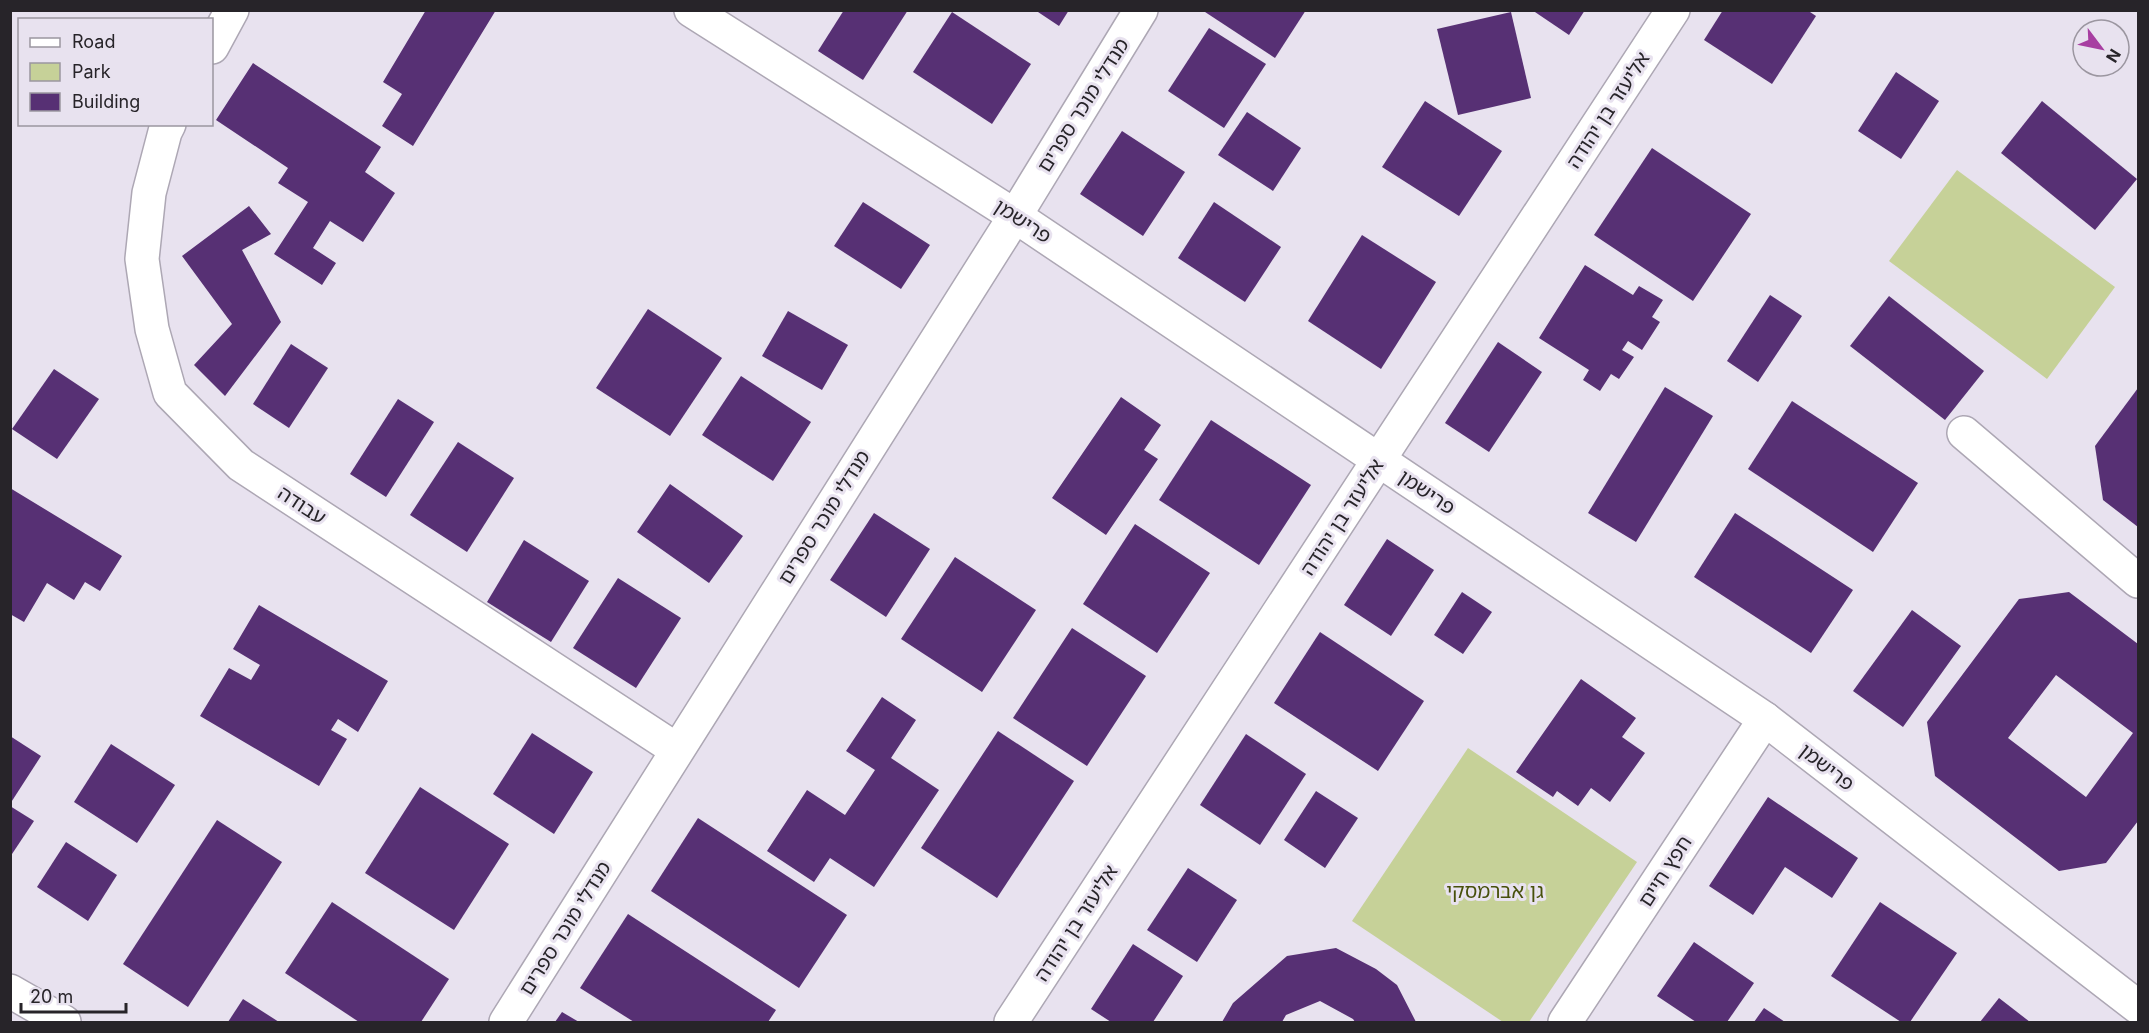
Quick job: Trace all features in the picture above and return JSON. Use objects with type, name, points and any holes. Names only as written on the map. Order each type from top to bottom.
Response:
[{"type":"street","points":[[213,45],[232,10]]},
{"type":"street","name":"פרישמן","points":[[691,10],[1015,216],[1765,719],[2139,1007]]},
{"type":"street","name":"מנדלי מוכר ספרים","points":[[506,1023],[1015,216],[1141,10]]},
{"type":"street","name":"אליעזר בן יהודה","points":[[1011,1023],[1673,10]]},
{"type":"street","name":"עבודה","points":[[168,126],[149,193],[142,259],[152,329],[170,393],[241,465],[677,750]]},
{"type":"street","points":[[1964,433],[2139,581]]},
{"type":"street","name":"חפץ חיים","points":[[1565,1023],[1765,719]]},
{"type":"street","points":[[10,991],[64,1023]]},
{"type":"green space","points":[[1957,170],[2115,287],[2047,379],[1889,261]]},
{"type":"green space","name":"גן אברמסקי","points":[[1468,748],[1637,862],[1529,1022],[1503,1022],[1352,921]]},
{"type":"building","points":[[426,10],[496,10],[413,146],[382,126],[402,94],[383,82]]},
{"type":"building","points":[[844,10],[908,10],[863,80],[818,51]]},
{"type":"building","points":[[1035,10],[1069,10],[1059,26]]},
{"type":"building","points":[[1202,10],[1306,10],[1275,58]]},
{"type":"building","points":[[1532,10],[1585,10],[1569,35]]},
{"type":"building","points":[[1723,10],[1807,10],[1816,16],[1772,84],[1704,40]]},
{"type":"building","points":[[952,12],[1031,64],[992,124],[913,72]]},
{"type":"building","points":[[1511,12],[1531,98],[1458,115],[1437,29]]},
{"type":"building","points":[[1209,28],[1266,64],[1224,128],[1168,91]]},
{"type":"building","points":[[253,63],[381,147],[365,172],[395,193],[363,242],[330,221],[313,248],[336,263],[322,285],[274,254],[308,202],[278,183],[288,168],[216,120]]},
{"type":"building","points":[[1896,72],[1939,101],[1901,159],[1858,131]]},
{"type":"building","points":[[1425,101],[1502,151],[1459,216],[1382,167]]},
{"type":"building","points":[[2042,101],[2137,179],[2095,230],[2001,153]]},
{"type":"building","points":[[1247,112],[1301,148],[1273,191],[1218,155]]},
{"type":"building","points":[[1122,131],[1185,172],[1143,236],[1080,194]]},
{"type":"building","points":[[1652,148],[1751,214],[1693,301],[1594,235]]},
{"type":"building","points":[[863,202],[930,245],[901,289],[834,246]]},
{"type":"building","points":[[1214,202],[1281,247],[1245,302],[1178,258]]},
{"type":"building","points":[[249,206],[271,234],[242,250],[281,322],[225,396],[194,365],[232,324],[182,256]]},
{"type":"building","points":[[1362,235],[1436,282],[1381,369],[1308,321]]},
{"type":"building","points":[[1585,265],[1633,295],[1639,286],[1663,300],[1652,317],[1660,322],[1642,350],[1628,341],[1622,350],[1634,357],[1619,379],[1611,374],[1600,391],[1583,380],[1589,370],[1539,338]]},
{"type":"building","points":[[1770,295],[1802,316],[1758,382],[1727,361]]},
{"type":"building","points":[[1889,296],[1984,371],[1945,420],[1850,346]]},
{"type":"building","points":[[648,309],[722,358],[670,436],[596,388]]},
{"type":"building","points":[[788,311],[848,345],[822,390],[762,356]]},
{"type":"building","points":[[1498,342],[1542,372],[1489,452],[1445,423]]},
{"type":"building","points":[[291,344],[328,368],[289,428],[253,404]]},
{"type":"building","points":[[54,369],[99,399],[57,459],[12,429]]},
{"type":"building","points":[[741,376],[811,422],[773,481],[702,435]]},
{"type":"building","points":[[1665,387],[1713,416],[1636,542],[1588,513]]},
{"type":"building","points":[[2138,388],[2138,527],[2103,500],[2095,446]]},
{"type":"building","points":[[1121,397],[1161,425],[1144,450],[1158,459],[1106,535],[1052,498]]},
{"type":"building","points":[[398,399],[434,422],[386,497],[350,474]]},
{"type":"building","points":[[1792,401],[1918,483],[1873,552],[1748,469]]},
{"type":"building","points":[[1211,420],[1311,485],[1259,565],[1159,500]]},
{"type":"building","points":[[458,442],[514,478],[467,552],[410,515]]},
{"type":"building","points":[[670,484],[743,536],[709,583],[637,532]]},
{"type":"building","points":[[10,488],[122,556],[100,591],[85,582],[74,600],[47,583],[24,622],[10,614]]},
{"type":"building","points":[[874,513],[930,549],[886,617],[830,580]]},
{"type":"building","points":[[1735,513],[1853,590],[1811,653],[1694,577]]},
{"type":"building","points":[[1135,524],[1210,573],[1157,653],[1083,604]]},
{"type":"building","points":[[1387,539],[1434,570],[1391,636],[1344,605]]},
{"type":"building","points":[[524,540],[589,581],[551,642],[487,602]]},
{"type":"building","points":[[955,557],[1036,610],[982,692],[901,639]]},
{"type":"building","points":[[618,578],[681,618],[636,688],[573,648]]},
{"type":"building","points":[[1462,592],[1492,612],[1463,654],[1434,635]]},
{"type":"building","points":[[2069,592],[2138,644],[2138,821],[2106,863],[2059,871],[1935,776],[1927,722],[2019,599]],"holes":[[[2056,675],[2133,733],[2086,797],[2008,738]]]},
{"type":"building","points":[[259,605],[388,681],[358,732],[338,719],[331,730],[347,739],[319,786],[200,716],[229,668],[251,680],[260,665],[233,649]]},
{"type":"building","points":[[1912,610],[1961,646],[1903,727],[1853,691]]},
{"type":"building","points":[[1072,628],[1146,676],[1087,766],[1013,718]]},
{"type":"building","points":[[1320,632],[1424,701],[1378,771],[1274,703]]},
{"type":"building","points":[[1581,679],[1636,718],[1622,737],[1645,753],[1610,802],[1591,788],[1578,806],[1557,791],[1553,797],[1516,772]]},
{"type":"building","points":[[882,697],[916,720],[891,758],[939,790],[874,887],[830,858],[814,882],[767,851],[807,790],[845,815],[875,770],[846,751]]},
{"type":"building","points":[[998,731],[1074,781],[997,898],[921,848]]},
{"type":"building","points":[[532,733],[593,772],[554,834],[493,794]]},
{"type":"building","points":[[1246,734],[1306,774],[1260,845],[1200,805]]},
{"type":"building","points":[[10,736],[41,756],[10,804]]},
{"type":"building","points":[[111,744],[175,785],[137,843],[74,802]]},
{"type":"building","points":[[420,787],[509,844],[454,930],[365,873]]},
{"type":"building","points":[[1316,791],[1358,818],[1325,868],[1284,840]]},
{"type":"building","points":[[1768,797],[1858,858],[1832,898],[1785,867],[1753,915],[1709,886]]},
{"type":"building","points":[[10,806],[34,821],[10,857]]},
{"type":"building","points":[[698,818],[847,915],[799,988],[651,891]]},
{"type":"building","points":[[217,820],[282,862],[188,1007],[123,964]]},
{"type":"building","points":[[66,842],[117,875],[88,921],[37,887]]},
{"type":"building","points":[[1188,868],[1237,900],[1197,962],[1147,930]]},
{"type":"building","points":[[332,902],[449,979],[421,1022],[359,1022],[285,973]]},
{"type":"building","points":[[1880,902],[1957,953],[1910,1022],[1901,1022],[1831,976]]},
{"type":"building","points":[[628,914],[776,1010],[768,1022],[634,1022],[580,988]]},
{"type":"building","points":[[1694,942],[1754,983],[1727,1022],[1696,1022],[1657,996]]},
{"type":"building","points":[[1133,944],[1183,976],[1153,1022],[1111,1022],[1091,1009]]},
{"type":"building","points":[[1336,948],[1376,969],[1397,985],[1416,1022],[1355,1022],[1320,1001],[1286,1015],[1282,1022],[1222,1022],[1233,1003],[1287,956]]},
{"type":"building","points":[[1999,998],[2030,1022],[1980,1022]]},
{"type":"building","points":[[243,999],[279,1022],[228,1022]]},
{"type":"building","points":[[1764,1008],[1785,1022],[1754,1022]]},
{"type":"building","points":[[562,1012],[579,1022],[555,1022]]}]
